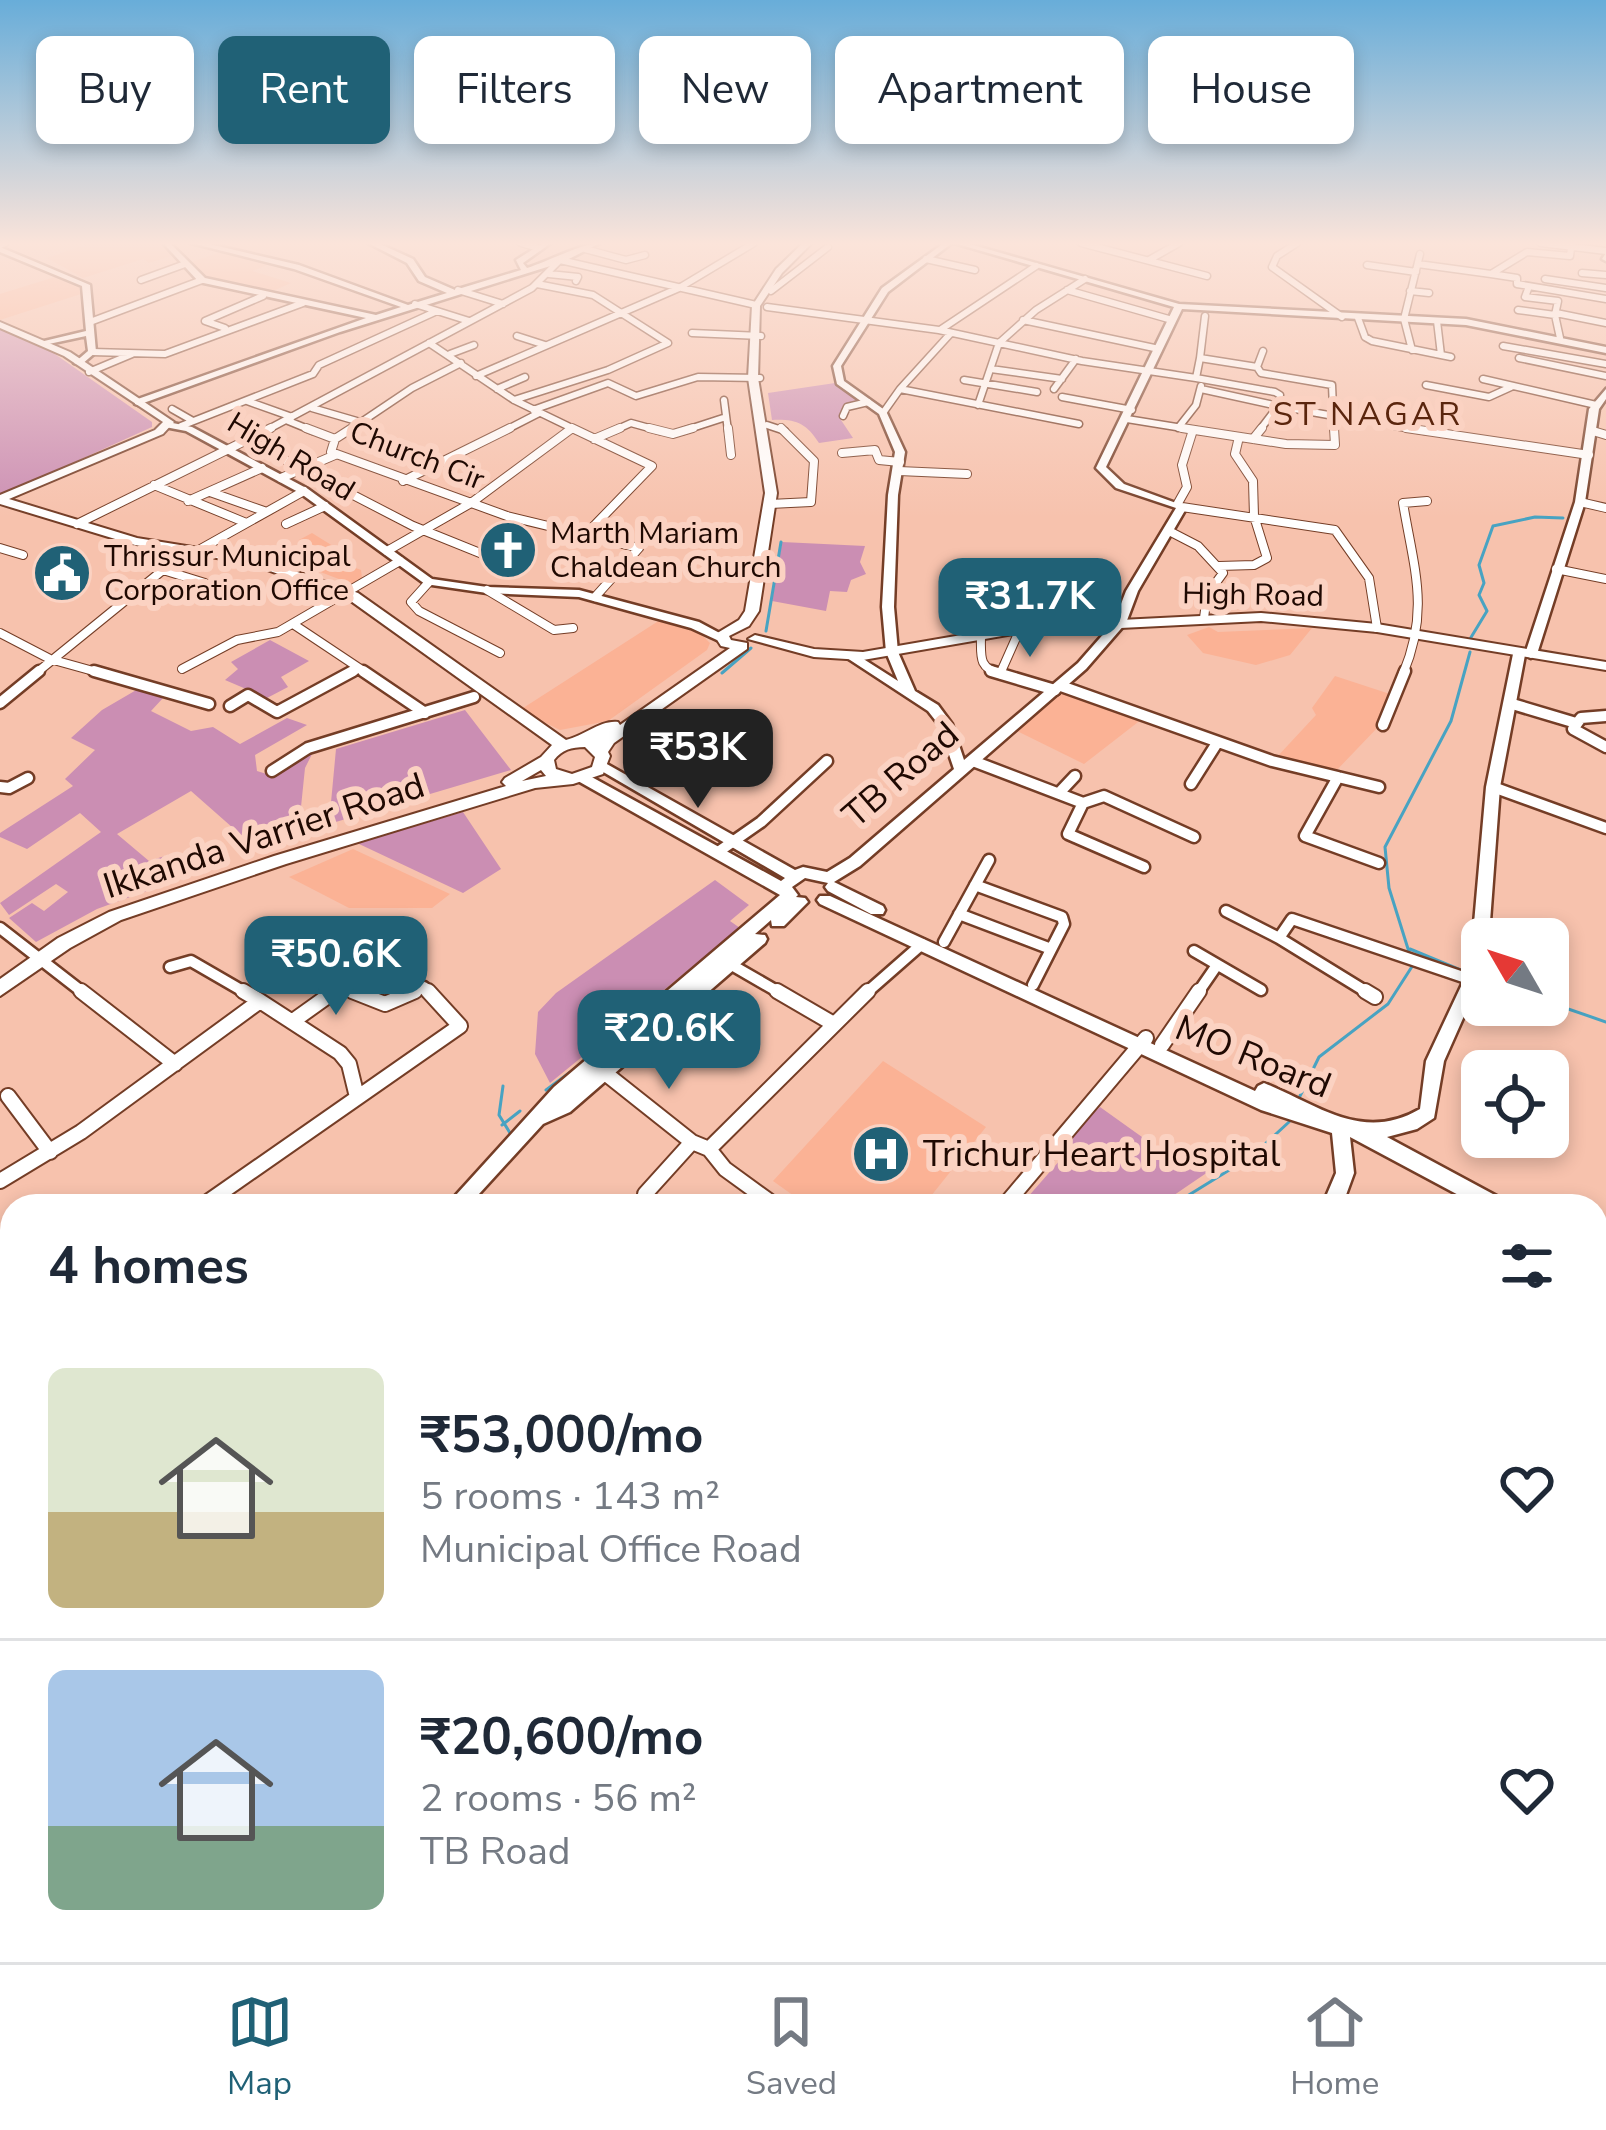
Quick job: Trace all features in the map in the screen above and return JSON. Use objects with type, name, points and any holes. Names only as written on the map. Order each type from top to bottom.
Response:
[{"type":"main road","points":[[25,335],[181,424]]},
{"type":"main road","points":[[727,633],[752,611],[775,504],[756,378],[758,336]]},
{"type":"main road","points":[[583,778],[601,759],[609,740],[751,639],[775,504],[767,425],[756,378]]},
{"type":"main road","points":[[0,500],[181,424]]},
{"type":"main road","points":[[0,500],[135,542],[250,560],[353,596],[560,750]]},
{"type":"main road","points":[[341,594],[344,601],[474,697],[560,750],[601,759]]},
{"type":"main road","name":"High Road","points":[[727,633],[850,656],[1020,629],[1282,618],[1377,628],[1606,665]]},
{"type":"main road","name":"Ikkanda Varrier Road","points":[[0,985],[113,909],[518,779],[560,750],[600,735],[727,633]]},
{"type":"main road","points":[[560,750],[549,772],[563,779]]},
{"type":"main road","name":"Ikkanda Varrier Road","points":[[35,958],[87,929],[162,898],[534,783],[583,778]]},
{"type":"street","points":[[44,342],[67,335]]},
{"type":"street","points":[[91,335],[92,352]]},
{"type":"street","points":[[78,363],[92,352],[165,354],[211,335]]},
{"type":"street","points":[[138,402],[327,335]]},
{"type":"street","points":[[172,409],[181,424],[313,374],[314,367],[394,335]]},
{"type":"street","points":[[76,524],[289,419],[444,335]]},
{"type":"street","points":[[476,376],[571,335]]},
{"type":"street","points":[[514,400],[608,370],[668,343],[655,335]]},
{"type":"street","points":[[726,335],[758,336]]},
{"type":"street","points":[[859,335],[842,356],[837,372],[840,382],[884,413],[899,466],[892,495],[888,607],[892,652],[909,690]]},
{"type":"street","points":[[884,413],[950,335]]},
{"type":"street","points":[[959,335],[1200,382],[1279,406],[1334,416]]},
{"type":"street","points":[[978,405],[1000,343],[1008,335]]},
{"type":"street","points":[[1091,335],[1159,349]]},
{"type":"street","points":[[1165,335],[1101,468],[1120,486],[1180,505],[1335,530],[1375,592],[1377,628]]},
{"type":"street","points":[[1178,428],[1196,405],[1202,335]]},
{"type":"street","points":[[1365,335],[1367,339],[1446,356],[1440,335]]},
{"type":"street","points":[[1408,335],[1412,350]]},
{"type":"street","points":[[1536,335],[1606,350]]},
{"type":"street","points":[[517,336],[545,346]]},
{"type":"street","points":[[429,343],[514,400],[652,466],[586,535]]},
{"type":"street","points":[[450,354],[474,345]]},
{"type":"street","points":[[1503,346],[1606,364]]},
{"type":"street","points":[[1257,367],[1262,351]]},
{"type":"street","points":[[89,372],[132,354]]},
{"type":"street","points":[[1062,397],[1178,428],[1332,447],[1332,386],[1200,358]]},
{"type":"street","points":[[1519,358],[1606,376]]},
{"type":"street","points":[[1054,389],[1076,359]]},
{"type":"street","name":"Church Cir","points":[[461,363],[335,439],[330,446],[335,455],[536,525],[639,548],[595,597]]},
{"type":"street","points":[[991,369],[1061,380]]},
{"type":"street","points":[[496,389],[526,376]]},
{"type":"street","points":[[404,481],[536,412],[608,383],[640,396],[698,377],[756,378]]},
{"type":"street","points":[[1483,379],[1596,405],[1606,392]]},
{"type":"street","points":[[964,380],[1037,392]]},
{"type":"street","points":[[1426,385],[1489,397],[1511,387]]},
{"type":"street","points":[[900,389],[1079,424]]},
{"type":"street","points":[[246,400],[335,439]]},
{"type":"street","points":[[724,400],[730,455]]},
{"type":"street","points":[[843,416],[847,407],[868,401]]},
{"type":"street","name":"MO Roard","points":[[1483,918],[1493,788],[1509,703],[1580,502],[1589,455],[1599,433],[1596,405]]},
{"type":"street","points":[[1253,439],[1279,406]]},
{"type":"street","points":[[311,407],[360,422]]},
{"type":"street","points":[[593,440],[631,422],[673,434],[723,418]]},
{"type":"street","name":"High Road","points":[[181,424],[304,491],[430,582],[595,597],[727,633]]},
{"type":"street","points":[[767,425],[783,428],[814,461],[811,502],[775,504]]},
{"type":"street","points":[[1395,426],[1589,455]]},
{"type":"street","points":[[387,551],[471,502],[571,429]]},
{"type":"street","points":[[1180,505],[1187,488],[1182,464],[1193,430]]},
{"type":"street","points":[[1219,566],[1254,565],[1268,558],[1254,516],[1253,481],[1235,454],[1239,437]]},
{"type":"street","points":[[245,440],[355,497],[521,570]]},
{"type":"street","points":[[842,453],[874,450],[879,460],[899,466],[967,474]]},
{"type":"street","points":[[281,478],[335,455]]},
{"type":"street","points":[[188,501],[262,468]]},
{"type":"street","points":[[154,485],[244,522]]},
{"type":"street","points":[[0,703],[163,570],[304,491]]},
{"type":"street","points":[[210,492],[264,511]]},
{"type":"street","points":[[286,524],[355,497]]},
{"type":"street","points":[[1383,724],[1418,636],[1418,591],[1403,505],[1427,501]]},
{"type":"street","points":[[1580,502],[1606,508]]},
{"type":"street","name":"TB Road","points":[[829,888],[1058,688],[1120,623],[1132,591],[1180,505]]},
{"type":"street","points":[[1169,531],[1198,546],[1219,566],[1222,579],[1207,595],[1204,618]]},
{"type":"street","points":[[0,548],[23,555]]},
{"type":"street","points":[[182,669],[237,640],[293,623],[400,561]]},
{"type":"street","points":[[1556,569],[1606,579]]},
{"type":"street","points":[[163,570],[205,583]]},
{"type":"street","points":[[430,582],[411,602],[419,611],[500,653]]},
{"type":"street","points":[[487,590],[554,630],[573,628]]},
{"type":"street","points":[[293,623],[425,713]]},
{"type":"street","points":[[1000,675],[1020,629]]},
{"type":"street","points":[[0,632],[50,658],[209,704]]},
{"type":"street","points":[[980,634],[982,668],[1000,675],[1058,688],[1217,743],[1379,787]]},
{"type":"street","points":[[850,656],[909,690],[945,724],[967,766],[1083,803]]},
{"type":"street","points":[[230,706],[248,695],[277,712],[358,669]]},
{"type":"street","points":[[272,771],[308,748],[474,697]]},
{"type":"street","points":[[1509,703],[1576,723],[1588,716],[1606,716]]},
{"type":"street","points":[[1576,723],[1576,735],[1606,747]]},
{"type":"street","points":[[1191,784],[1217,743]]},
{"type":"street","points":[[601,759],[793,891]]},
{"type":"street","points":[[725,847],[761,822],[827,761]]},
{"type":"street","points":[[1059,794],[1075,776]]},
{"type":"street","points":[[1338,777],[1305,836],[1379,863]]},
{"type":"street","points":[[0,788],[28,778]]},
{"type":"street","points":[[583,778],[725,847]]},
{"type":"street","points":[[1493,788],[1606,829]]},
{"type":"street","points":[[1144,867],[1068,834],[1083,803],[1104,796],[1194,837]]},
{"type":"street","points":[[944,942],[989,860]]},
{"type":"street","points":[[542,1116],[565,1107],[730,964],[810,871],[829,888],[1149,1043]]},
{"type":"street","points":[[975,885],[1062,917],[1064,924],[1033,985]]},
{"type":"street","points":[[466,1194],[560,1092],[793,891],[829,888]]},
{"type":"street","name":"MO Roard","points":[[829,888],[922,944],[1149,1043],[1267,1105],[1347,1127],[1411,1127],[1428,1114],[1435,1061],[1461,1004]]},
{"type":"street","points":[[1226,911],[1375,997]]},
{"type":"street","points":[[959,914],[1051,949]]},
{"type":"street","points":[[1279,938],[1292,920],[1299,919],[1461,976]]},
{"type":"street","points":[[0,928],[175,1064]]},
{"type":"street","points":[[709,1150],[832,1023],[922,944]]},
{"type":"street","points":[[1194,951],[1261,990]]},
{"type":"street","points":[[170,967],[182,960],[191,962],[293,1022],[350,1064],[357,1096]]},
{"type":"street","points":[[730,964],[832,1023]]},
{"type":"street","points":[[1015,1194],[1216,965]]},
{"type":"street","points":[[219,1194],[456,1030],[460,1021],[424,987],[385,1004],[340,987],[293,1022]]},
{"type":"street","points":[[0,1181],[50,1152],[260,1001]]},
{"type":"street","points":[[605,1073],[760,1194]]},
{"type":"street","points":[[8,1096],[50,1152]]},
{"type":"street","points":[[1337,1194],[1345,1173],[1347,1127],[1474,1194]]},
{"type":"street","points":[[645,1194],[692,1142]]},
{"type":"shaded area","points":[[0,335],[13,335],[52,352],[152,422],[152,427],[0,496]]},
{"type":"shaded area","points":[[835,383],[861,401],[843,406],[839,417],[853,438],[819,443],[800,424],[772,420],[768,393]]},
{"type":"shaded area","points":[[312,533],[349,556],[352,559],[345,564],[361,570],[362,578],[352,584],[286,559],[307,545],[299,540]]},
{"type":"shaded area","points":[[782,542],[865,546],[860,562],[866,574],[851,580],[847,592],[830,591],[826,611],[772,601]]},
{"type":"shaded area","points":[[660,620],[698,631],[710,643],[707,650],[608,721],[560,730],[520,710]]},
{"type":"shaded area","points":[[1209,627],[1218,632],[1312,628],[1290,655],[1256,665],[1203,653],[1187,635]]},
{"type":"shaded area","points":[[270,640],[309,661],[281,677],[288,687],[267,698],[225,680],[238,669],[231,662]]},
{"type":"shaded area","points":[[1335,676],[1393,695],[1379,726],[1334,773],[1276,758],[1316,715],[1312,708]]},
{"type":"shaded area","points":[[138,689],[163,698],[151,711],[191,731],[213,727],[240,744],[287,718],[307,725],[255,755],[257,771],[273,776],[313,752],[305,768],[298,836],[258,850],[191,791],[117,834],[149,861],[171,854],[193,874],[97,909],[36,942],[9,918],[32,903],[44,911],[68,892],[56,884],[9,915],[0,903],[101,832],[80,813],[27,849],[0,833],[73,786],[65,779],[95,750],[71,738],[102,710]]},
{"type":"shaded area","points":[[1061,691],[1142,719],[1084,764],[1017,731]]},
{"type":"shaded area","points":[[465,710],[511,770],[329,824],[336,749]]},
{"type":"shaded area","points":[[463,812],[501,869],[463,893],[357,843]]},
{"type":"shaded area","points":[[353,849],[450,894],[432,908],[349,908],[289,877]]},
{"type":"shaded area","points":[[715,880],[749,905],[730,921],[740,928],[550,1083],[535,1054],[538,1012],[556,993]]},
{"type":"shaded area","name":"Trichur Heart Hospital","points":[[883,1061],[986,1127],[933,1194],[791,1194],[773,1181]]},
{"type":"shaded area","points":[[1100,1107],[1184,1167],[1191,1157],[1224,1155],[1227,1159],[1176,1194],[1030,1194],[1068,1151],[1076,1129]]},
{"type":"waterway","points":[[1470,639],[1487,611],[1479,595],[1484,583],[1479,565],[1493,526],[1535,517],[1563,518]]},
{"type":"waterway","points":[[766,631],[781,542]]},
{"type":"waterway","points":[[722,673],[751,648]]},
{"type":"waterway","points":[[1409,952],[1389,888],[1385,847],[1451,721],[1470,652]]},
{"type":"waterway","points":[[1410,949],[1461,970]]},
{"type":"waterway","points":[[1300,1096],[1319,1057],[1388,1004],[1413,965]]},
{"type":"waterway","points":[[1569,1009],[1606,1022]]},
{"type":"waterway","points":[[546,1090],[584,1062]]},
{"type":"waterway","points":[[503,1086],[499,1115],[504,1123]]},
{"type":"waterway","points":[[504,1123],[520,1111]]},
{"type":"waterway","points":[[1190,1194],[1252,1156],[1289,1122]]},
{"type":"waterway","points":[[504,1123],[510,1133]]},
{"type":"place","name":"Marth Mariam Chaldean Church","points":[[508,550]]},
{"type":"place","name":"Thrissur Municipal Corporation Office","points":[[62,573]]},
{"type":"place","name":"Trichur Heart Hospital","points":[[881,1154]]},
{"type":"district","name":"ST NAGAR","points":[[1368,414]]}]
